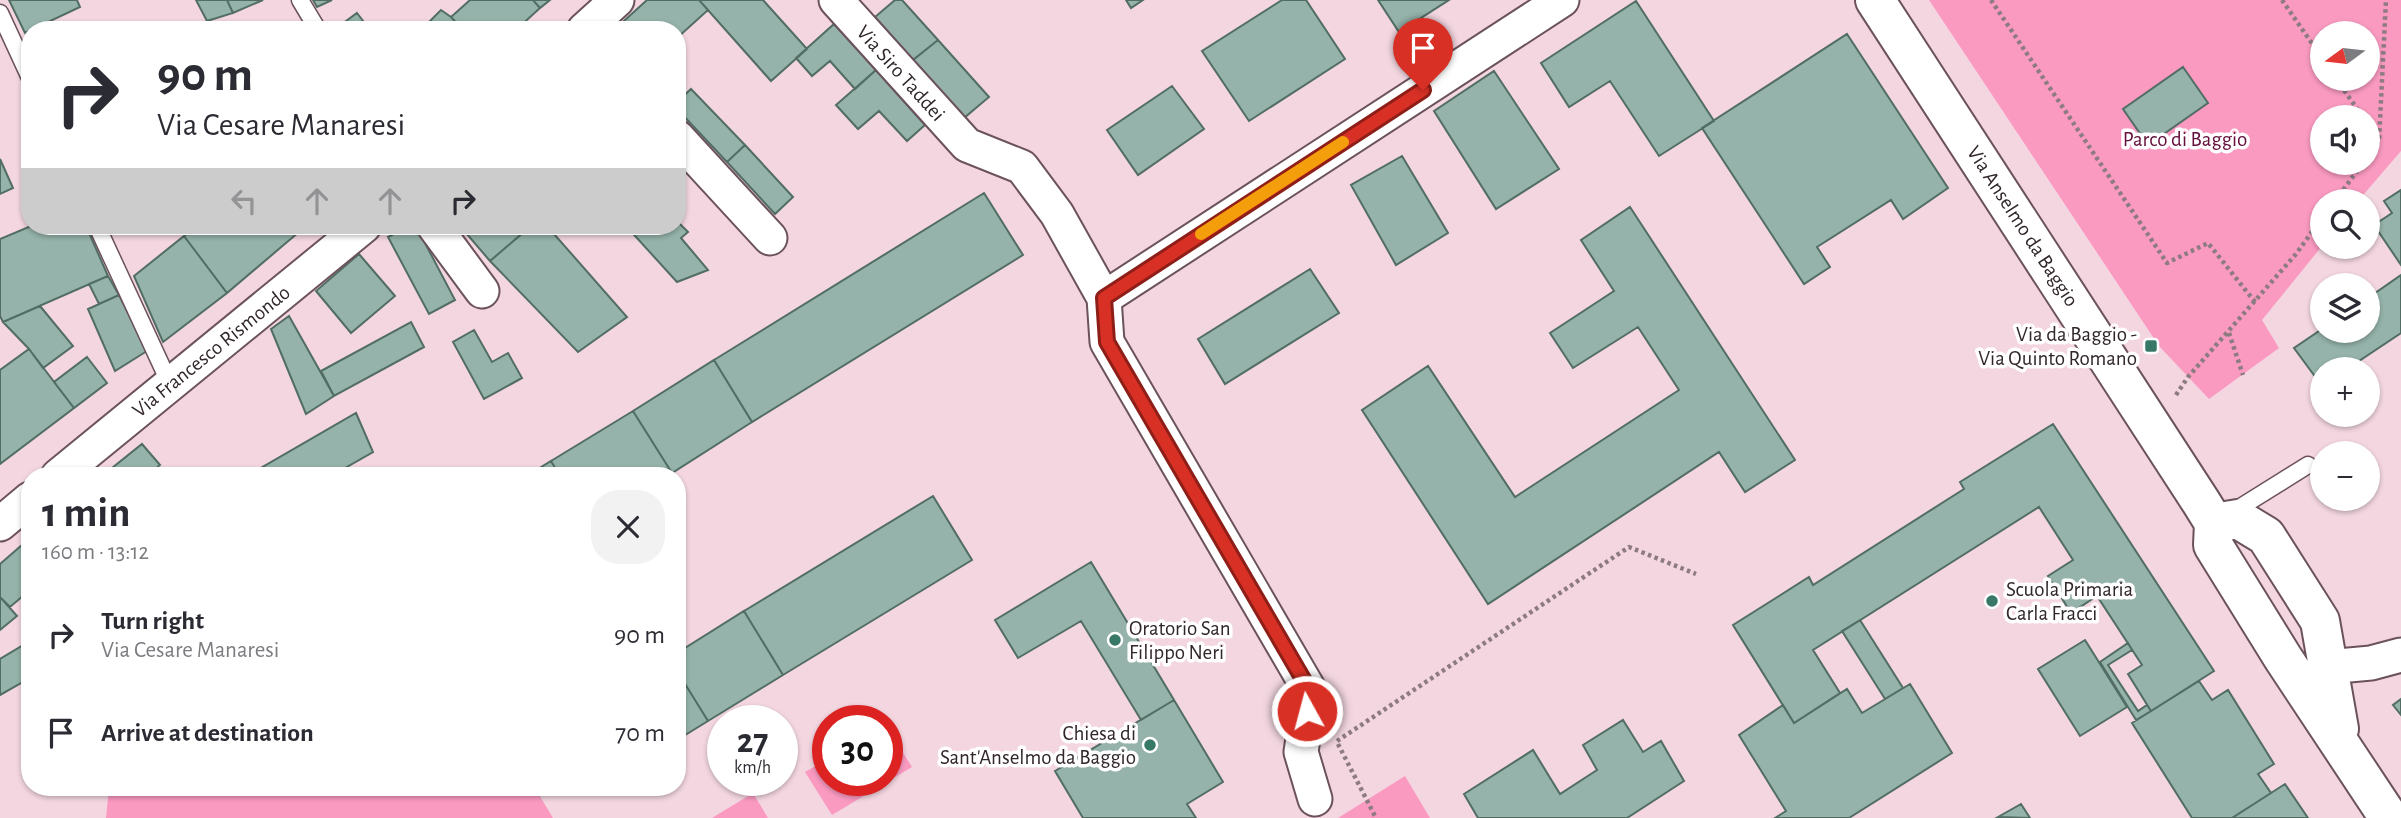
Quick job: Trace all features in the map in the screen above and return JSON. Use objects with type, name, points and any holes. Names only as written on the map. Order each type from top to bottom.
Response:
[{"type":"street","points":[[594,21],[617,0]]},
{"type":"street","name":"Via Siro Taddei","points":[[835,0],[967,145],[1022,167],[1056,214],[1104,298]]},
{"type":"street","points":[[1315,799],[1301,752],[1310,691],[1107,342],[1104,298],[1562,0]]},
{"type":"street","name":"Via Anselmo da Baggio","points":[[1875,0],[2214,523],[2213,545],[2283,658],[2389,818]]},
{"type":"street","points":[[686,147],[770,239]]},
{"type":"street","name":"Via Francesco Rismondo","points":[[69,467],[353,235]]},
{"type":"street","points":[[441,235],[482,291]]},
{"type":"street","points":[[0,524],[21,506]]},
{"type":"street","name":"Via Anselmo da Baggio","points":[[2214,523],[2238,519],[2266,536],[2320,621],[2343,746]]},
{"type":"street","points":[[2283,658],[2303,668],[2371,663],[2401,655]]},
{"type":"lane","points":[[300,0],[313,21]]},
{"type":"lane","points":[[0,13],[21,58]]},
{"type":"lane","points":[[101,235],[170,384]]},
{"type":"lane","points":[[2214,523],[2308,465]]},
{"type":"path","points":[[1991,0],[2167,263],[2208,243],[2255,302]]},
{"type":"path","points":[[2282,0],[2310,41]]},
{"type":"path","points":[[2380,121],[2386,0]]},
{"type":"path","points":[[2176,396],[2188,377],[2229,333],[2310,235]]},
{"type":"path","points":[[2229,333],[2243,375]]},
{"type":"path","points":[[1337,742],[1629,547],[1696,574]]},
{"type":"path","points":[[1310,691],[1376,818]]},
{"type":"green space","name":"Parco di Baggio","points":[[1929,0],[2401,0],[2401,151],[2368,189],[2310,189],[2311,259],[2262,320],[2279,348],[2209,399],[2159,346]]},
{"type":"green space","points":[[903,753],[912,767],[903,772]]},
{"type":"green space","points":[[812,768],[812,783],[805,772]]},
{"type":"green space","points":[[1405,776],[1430,818],[1338,818]]},
{"type":"green space","points":[[108,796],[540,796],[553,818],[106,818]]},
{"type":"green space","points":[[748,796],[755,796],[768,818],[712,818]]},
{"type":"green space","points":[[820,796],[864,796],[832,815]]},
{"type":"building","points":[[9,0],[77,0],[80,7],[50,21],[21,21],[21,25]]},
{"type":"building","points":[[196,0],[227,0],[233,13],[207,21]]},
{"type":"building","points":[[227,0],[263,0],[233,13]]},
{"type":"building","points":[[313,0],[332,0],[317,7]]},
{"type":"building","points":[[470,0],[533,0],[540,8],[526,21],[455,21],[451,17]]},
{"type":"building","points":[[533,0],[550,0],[540,8]]},
{"type":"building","points":[[647,0],[699,0],[708,10],[686,30],[686,21],[624,21]]},
{"type":"building","points":[[699,0],[763,0],[807,49],[771,81]]},
{"type":"building","points":[[895,0],[902,0],[938,40],[913,60],[875,17]]},
{"type":"building","points":[[1126,0],[1143,0],[1131,8]]},
{"type":"building","points":[[1282,0],[1306,0],[1345,59],[1249,121],[1202,51]]},
{"type":"building","points":[[1378,0],[1449,0],[1399,32]]},
{"type":"building","points":[[1636,1],[1714,121],[1659,156],[1610,81],[1569,107],[1541,63]]},
{"type":"building","points":[[441,10],[455,21],[430,21]]},
{"type":"building","points":[[357,13],[363,21],[346,21]]},
{"type":"building","points":[[834,24],[876,70],[855,89],[830,61],[812,76],[796,58]]},
{"type":"building","points":[[1847,34],[1948,188],[1903,219],[1891,200],[1817,247],[1830,267],[1804,284],[1702,128]]},
{"type":"building","points":[[938,40],[989,97],[964,118],[913,60]]},
{"type":"building","points":[[2183,67],[2208,103],[2148,145],[2123,109]]},
{"type":"building","points":[[876,70],[925,125],[907,141],[879,111],[858,129],[836,105]]},
{"type":"building","points":[[1494,71],[1559,169],[1496,209],[1434,111]]},
{"type":"building","points":[[1172,86],[1204,129],[1138,175],[1107,130]]},
{"type":"building","points":[[691,89],[745,145],[727,162],[686,119],[686,94]]},
{"type":"building","points":[[745,145],[793,197],[775,214],[727,162]]},
{"type":"building","points":[[1402,156],[1448,233],[1396,265],[1351,185]]},
{"type":"building","points":[[0,159],[13,188],[0,194]]},
{"type":"building","points":[[2401,190],[2401,265],[2380,234],[2380,221],[2392,213],[2384,201]]},
{"type":"building","points":[[984,193],[1023,255],[752,422],[714,360]]},
{"type":"building","points":[[1630,207],[1795,460],[1745,492],[1719,452],[1488,604],[1362,410],[1428,366],[1515,497],[1679,390],[1638,327],[1573,368],[1550,333],[1614,291],[1581,240]]},
{"type":"building","points":[[21,230],[21,235],[90,235],[108,276],[3,322],[0,316],[0,239]]},
{"type":"building","points":[[185,235],[295,235],[227,293]]},
{"type":"building","points":[[421,235],[455,300],[429,314],[388,237]]},
{"type":"building","points":[[468,235],[520,235],[490,261]]},
{"type":"building","points":[[520,235],[555,235],[627,317],[578,352],[490,261]]},
{"type":"building","points":[[634,235],[684,235],[681,238],[708,270],[677,282]]},
{"type":"building","points":[[184,236],[227,293],[163,342],[134,276]]},
{"type":"building","points":[[359,254],[395,296],[351,333],[316,291]]},
{"type":"building","points":[[1310,269],[1339,313],[1225,384],[1198,339]]},
{"type":"building","points":[[2401,275],[2401,333],[2365,357],[2310,357],[2310,370],[2294,348],[2310,337],[2310,343],[2380,343],[2380,290]]},
{"type":"building","points":[[108,276],[119,295],[99,304],[89,284]]},
{"type":"building","points":[[119,295],[147,351],[115,371],[88,309]]},
{"type":"building","points":[[40,306],[73,346],[43,368],[3,322]]},
{"type":"building","points":[[289,316],[334,396],[306,414],[271,329]]},
{"type":"building","points":[[411,322],[424,347],[334,396],[321,371]]},
{"type":"building","points":[[474,330],[492,362],[508,353],[522,378],[484,399],[453,342]]},
{"type":"building","points":[[29,349],[74,408],[0,464],[0,370]]},
{"type":"building","points":[[87,357],[107,383],[74,408],[54,382]]},
{"type":"building","points":[[714,360],[752,422],[681,467],[668,467],[633,411]]},
{"type":"building","points":[[633,411],[668,467],[555,467],[551,461]]},
{"type":"building","points":[[356,413],[373,452],[347,467],[263,467]]},
{"type":"building","points":[[2053,424],[2214,671],[2151,711],[2128,674],[2142,665],[2097,596],[2071,613],[2048,576],[2073,560],[2039,507],[1813,650],[1840,693],[1794,723],[1733,625],[1809,577],[1813,585],[1964,489],[1960,482]]},
{"type":"building","points":[[142,444],[160,465],[158,467],[113,467]]},
{"type":"building","points":[[551,461],[555,467],[541,467]]},
{"type":"building","points":[[933,496],[972,560],[783,675],[744,611]]},
{"type":"building","points":[[21,546],[21,598],[10,607],[0,597],[0,564]]},
{"type":"building","name":"Oratorio San Filippo Neri","points":[[1091,562],[1174,700],[1141,720],[1081,621],[1018,658],[995,620]]},
{"type":"building","points":[[0,597],[17,616],[0,630]]},
{"type":"building","points":[[744,611],[783,675],[734,705],[707,705],[707,719],[686,686],[686,647]]},
{"type":"building","points":[[1860,620],[1903,688],[1885,699],[1842,631]]},
{"type":"building","points":[[2085,640],[2127,707],[2080,736],[2038,669]]},
{"type":"building","points":[[2128,643],[2132,650],[2108,665],[2138,711],[2147,705],[2151,711],[2136,720],[2100,662]]},
{"type":"building","points":[[21,646],[21,683],[0,695],[0,659]]},
{"type":"building","points":[[2199,681],[2212,700],[2228,690],[2274,764],[2258,774],[2271,793],[2232,818],[2192,818],[2132,723]]},
{"type":"building","points":[[1910,684],[1952,753],[1849,818],[1775,818],[1786,811],[1739,735],[1783,705],[1794,723],[1847,689],[1862,713]]},
{"type":"building","points":[[686,686],[707,722],[686,734]]},
{"type":"building","points":[[2401,699],[2401,715],[2393,705]]},
{"type":"building","name":"Chiesa di Sant'Anselmo da Baggio","points":[[1174,700],[1223,782],[1187,804],[1196,818],[1083,818],[1055,771]]},
{"type":"building","points":[[1623,720],[1643,752],[1661,741],[1684,781],[1627,818],[1478,818],[1464,794],[1533,750],[1560,794],[1597,770],[1583,745]]},
{"type":"building","points":[[2285,784],[2308,818],[2232,818],[2271,793]]},
{"type":"building","points":[[2021,804],[2030,818],[1998,817]]},
{"type":"slow traffic","points":[[1201,234],[1343,142]]},
{"type":"place","name":"Via da Baggio - Via Quinto Romano","points":[[2151,346]]},
{"type":"place","name":"Scuola Primaria Carla Fracci","points":[[1992,601]]},
{"type":"place","name":"Oratorio San Filippo Neri","points":[[1115,640]]},
{"type":"place","name":"Chiesa di Sant'Anselmo da Baggio","points":[[1150,745]]},
{"type":"route","points":[[1307,711],[1310,691],[1107,342],[1104,298],[1423,90]]}]
